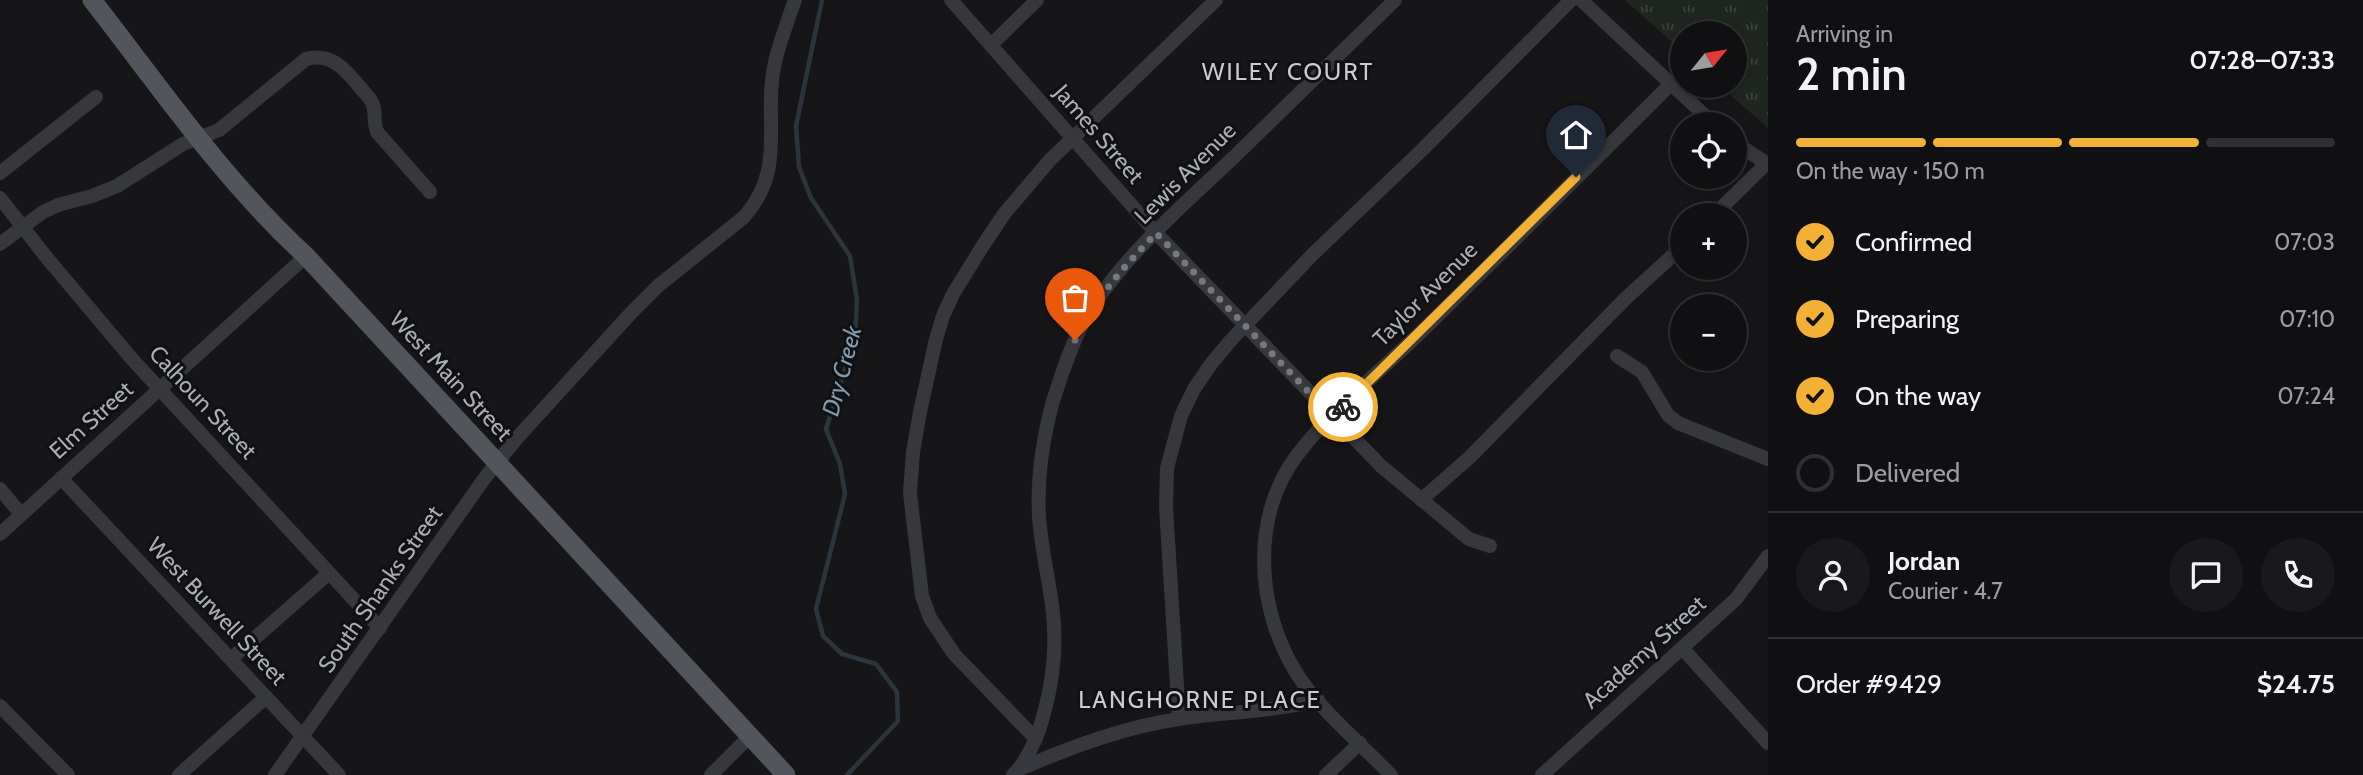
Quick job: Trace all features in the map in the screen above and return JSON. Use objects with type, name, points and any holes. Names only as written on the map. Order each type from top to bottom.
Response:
[{"type":"main road","name":"West Main Street","points":[[92,0],[199,137],[279,232],[306,256],[786,775]]},
{"type":"street","name":"South Shanks Street","points":[[275,775],[497,462],[658,286],[754,206],[762,193],[771,155],[771,89],[775,62],[795,0]]},
{"type":"street","name":"James Street","points":[[951,0],[1156,233],[1381,466],[1469,539],[1490,546]]},
{"type":"street","points":[[992,44],[1037,0]]},
{"type":"street","points":[[1035,739],[954,654],[937,631],[922,596],[910,493],[913,452],[936,339],[953,294],[1004,214],[1034,177],[1216,0]]},
{"type":"street","name":"Lewis Avenue","points":[[1016,772],[1035,739],[1044,713],[1053,664],[1055,635],[1039,513],[1044,443],[1053,402],[1069,354],[1094,306],[1156,233],[1395,0]]},
{"type":"street","points":[[1179,719],[1166,508],[1167,468],[1181,416],[1194,389],[1211,364],[1245,325],[1314,253],[1422,150],[1571,0]]},
{"type":"street","points":[[1581,0],[1670,82]]},
{"type":"street","points":[[0,244],[43,212],[117,186],[183,144],[219,130],[306,59],[315,56],[326,58],[344,68],[372,102],[373,124],[377,132],[430,192]]},
{"type":"street","name":"Taylor Avenue","points":[[1391,775],[1318,700],[1298,675],[1277,631],[1265,575],[1264,548],[1266,524],[1273,500],[1283,478],[1312,436],[1423,330],[1670,84]]},
{"type":"street","points":[[0,173],[96,97]]},
{"type":"street","points":[[1687,98],[1701,112]]},
{"type":"street","points":[[1726,203],[1767,163],[1747,150]]},
{"type":"street","name":"Calhoun Street","points":[[0,198],[159,388],[380,628]]},
{"type":"street","name":"Elm Street","points":[[0,534],[306,256]]},
{"type":"street","points":[[1421,500],[1470,457],[1626,298],[1670,258]]},
{"type":"street","points":[[1617,356],[1643,372],[1668,415],[1678,424],[1768,459]]},
{"type":"street","name":"West Burwell Street","points":[[61,478],[339,775]]},
{"type":"street","points":[[0,489],[21,514]]},
{"type":"street","name":"Academy Street","points":[[1545,774],[1736,599],[1768,556]]},
{"type":"street","points":[[232,659],[329,573]]},
{"type":"street","points":[[1683,649],[1768,743]]},
{"type":"street","points":[[179,775],[266,697]]},
{"type":"street","points":[[1016,772],[1105,736],[1149,724],[1296,706],[1318,700]]},
{"type":"street","points":[[0,706],[68,775]]},
{"type":"street","points":[[711,775],[750,736]]},
{"type":"street","points":[[1326,775],[1360,743]]},
{"type":"green space","points":[[1625,0],[1768,0],[1768,128],[1734,98],[1747,98],[1747,21],[1670,21],[1670,40]]},
{"type":"waterway","name":"Dry Creek","points":[[822,0],[796,126],[799,167],[811,198],[850,256],[857,300],[855,339],[826,429],[840,464],[845,494],[816,609],[823,636],[842,654],[876,664],[897,692],[898,721],[847,775]]},
{"type":"way so far","points":[[1075,340],[1108,287],[1156,233],[1332,416],[1343,407]]},
{"type":"district","name":"WILEY COURT","points":[[1288,72]]},
{"type":"district","name":"LANGHORNE PLACE","points":[[1200,700]]},
{"type":"route","points":[[1343,407],[1576,177]]}]
